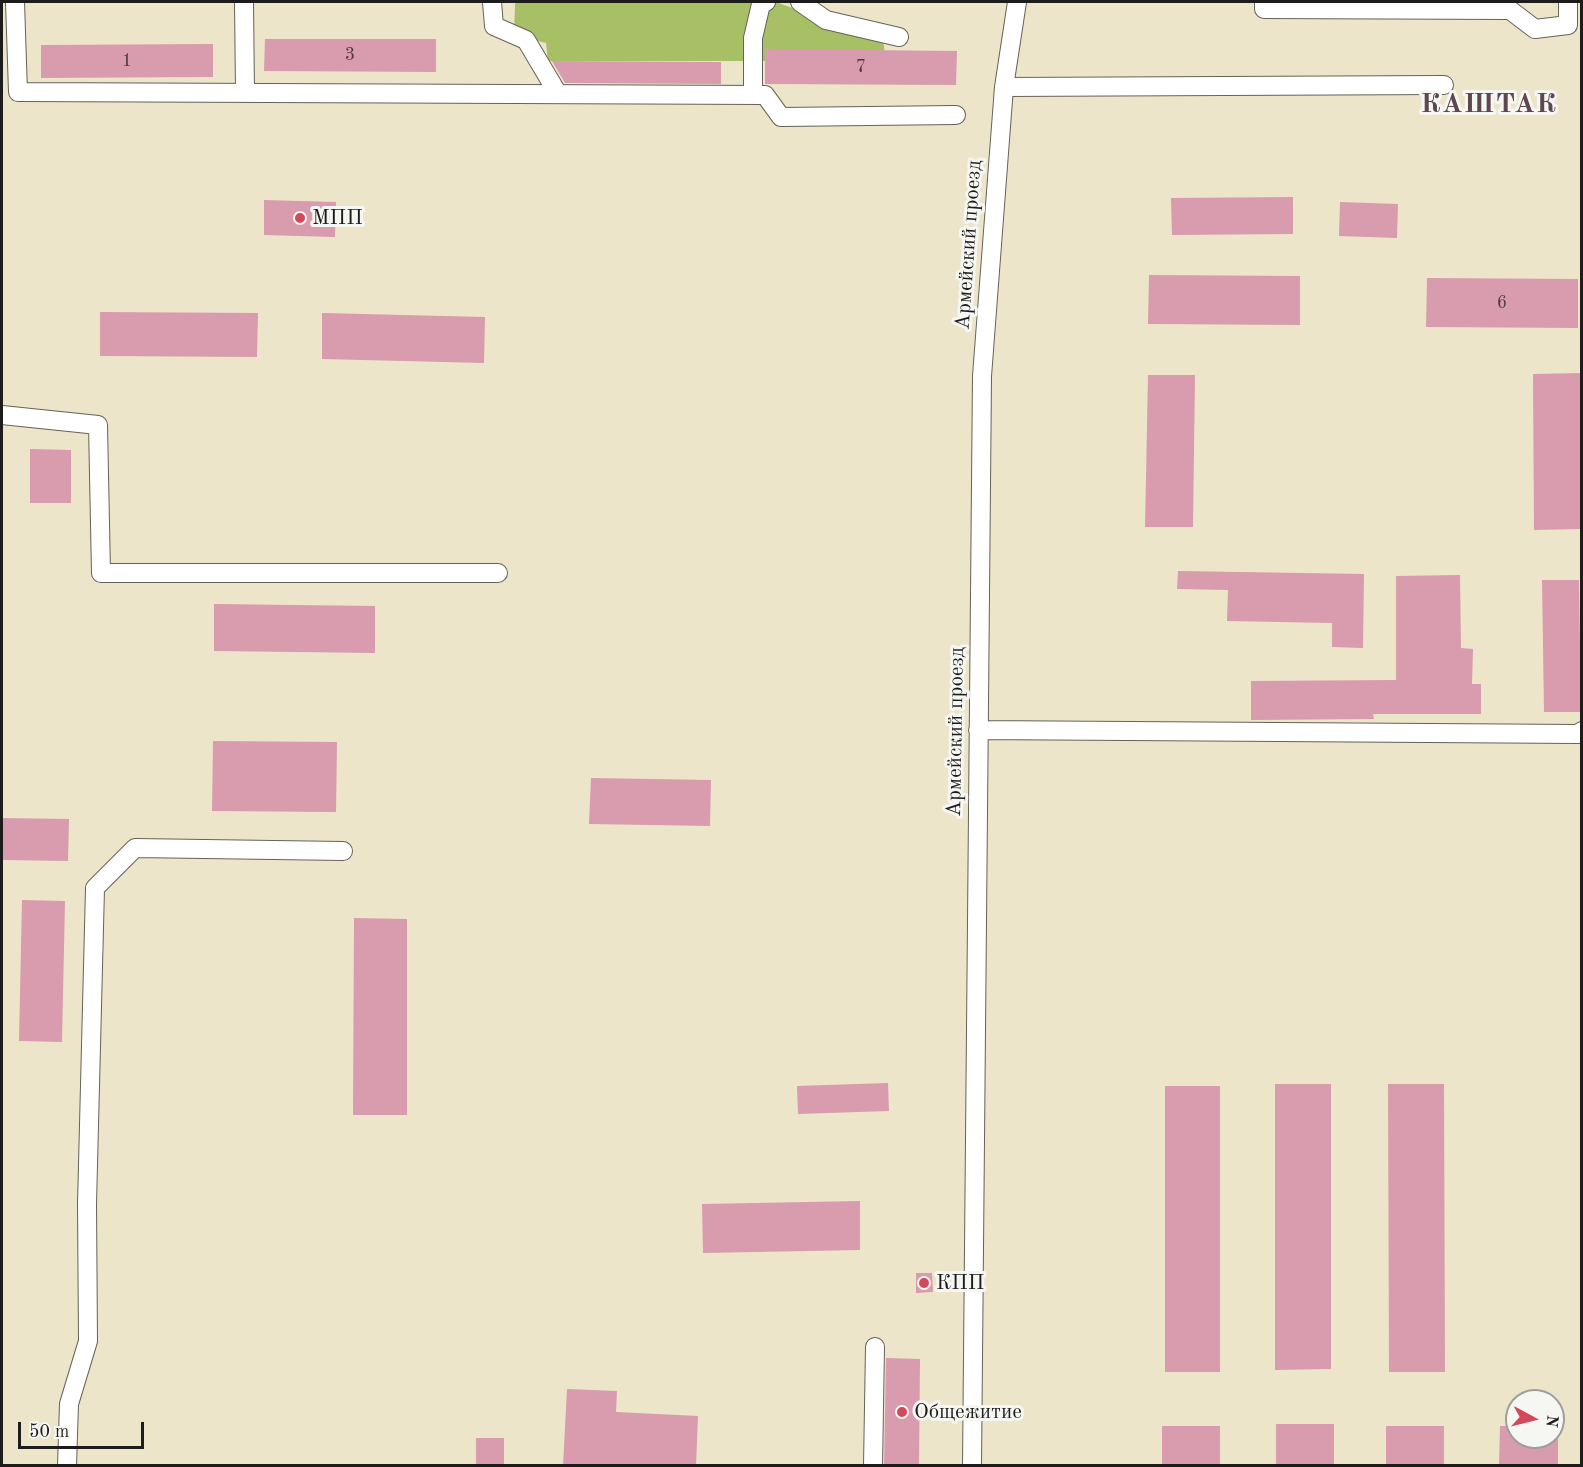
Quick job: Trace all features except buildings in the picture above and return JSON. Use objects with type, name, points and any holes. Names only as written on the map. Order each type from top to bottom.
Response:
[{"type":"street","points":[[15,2],[18,92],[753,94],[765,95],[781,117],[956,115]]},
{"type":"street","points":[[244,2],[245,93]]},
{"type":"street","points":[[492,2],[494,26],[526,40],[558,94]]},
{"type":"street","points":[[753,94],[753,38],[761,4],[765,2]]},
{"type":"street","points":[[800,2],[826,20],[899,37]]},
{"type":"street","name":"Армейский проезд","points":[[972,1466],[982,376],[1004,87],[1017,2]]},
{"type":"street","points":[[1264,2],[1264,9],[1510,10],[1534,29],[1575,25],[1568,2]]},
{"type":"street","points":[[1004,87],[1444,85]]},
{"type":"street","points":[[2,415],[98,425],[101,573],[498,573]]},
{"type":"street","points":[[978,730],[1566,734],[1578,734],[1581,731]]},
{"type":"street","points":[[68,1466],[69,1404],[88,1341],[87,1204],[95,888],[135,848],[343,851]]},
{"type":"street","points":[[873,1466],[875,1347]]},
{"type":"green space","points":[[517,2],[776,2],[795,9],[823,27],[883,40],[886,61],[548,61],[546,43],[514,35],[515,4]]},
{"type":"place","name":"МПП","points":[[300,218]]},
{"type":"place","name":"КПП","points":[[924,1283]]},
{"type":"place","name":"Общежитие","points":[[902,1412]]},
{"type":"district","name":"КАШТАК","points":[[1489,105]]}]
